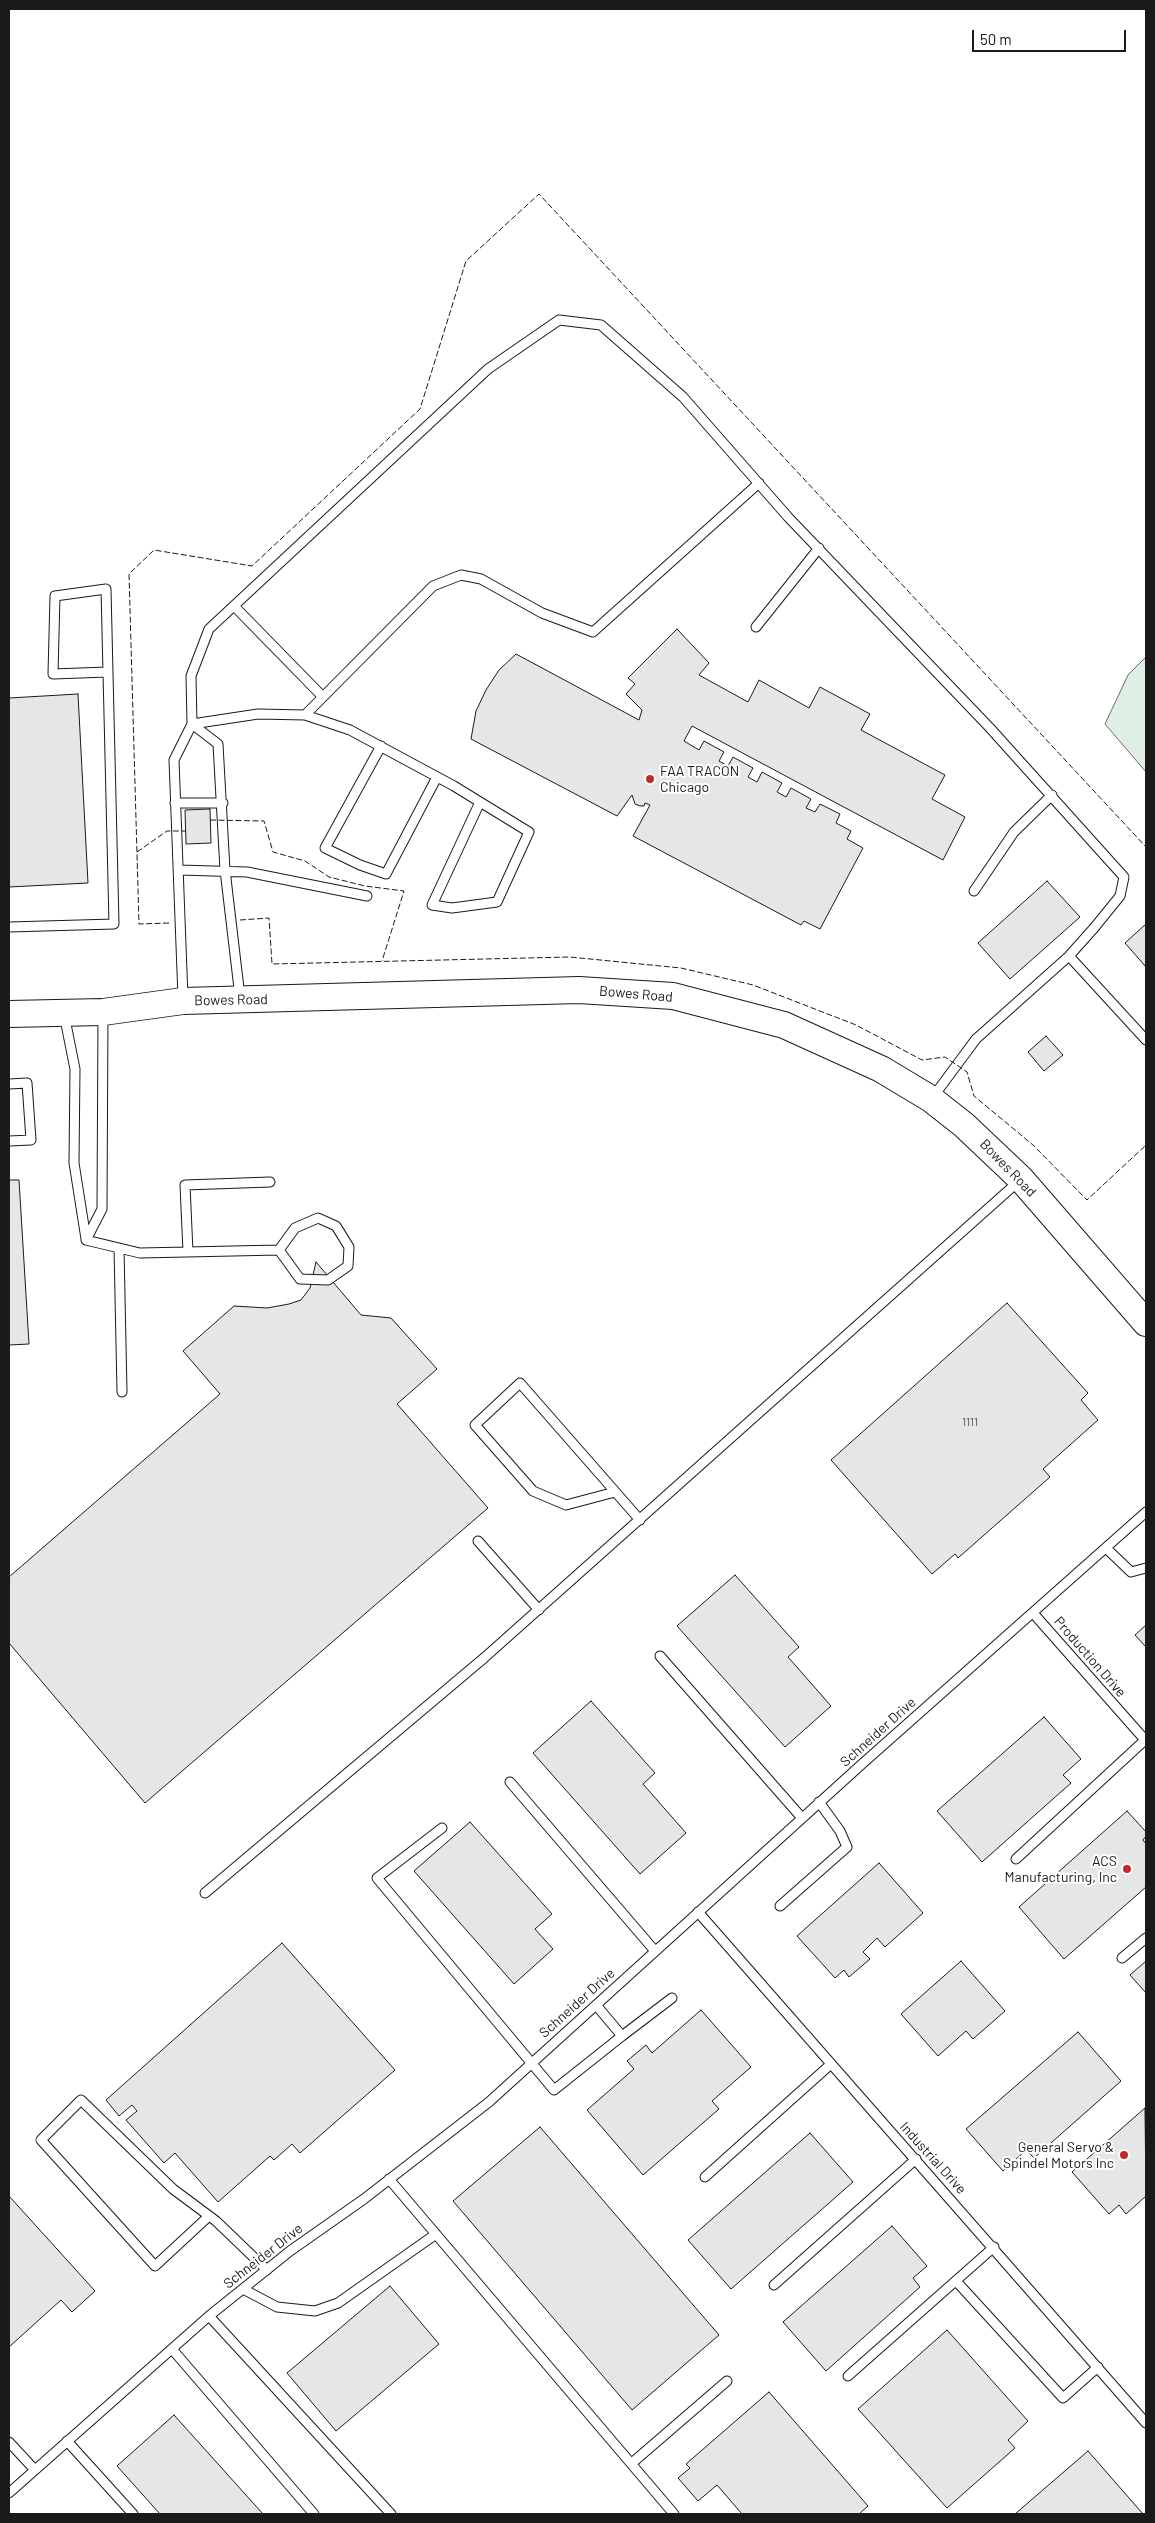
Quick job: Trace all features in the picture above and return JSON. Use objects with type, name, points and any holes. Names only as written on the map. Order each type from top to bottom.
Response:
[{"type":"main road","name":"Bowes Road","points":[[9,1014],[103,1012],[183,1000],[579,990],[673,996],[784,1025],[881,1069],[931,1100],[964,1125],[1021,1179],[1146,1323]]},
{"type":"lane","points":[[183,1000],[174,760],[192,724],[191,676],[209,629],[488,369],[559,320],[601,325],[684,397],[818,548],[1052,796],[1124,878],[1120,896],[1069,956],[976,1039],[931,1100]]},
{"type":"lane","points":[[305,715],[433,586],[461,575],[481,579],[542,613],[593,632],[759,483]]},
{"type":"lane","points":[[756,627],[818,548]]},
{"type":"lane","points":[[9,927],[114,924],[108,672],[106,589],[55,596],[53,674],[108,672]]},
{"type":"lane","points":[[234,606],[323,697]]},
{"type":"lane","points":[[192,724],[258,714],[305,715],[350,730],[381,746],[437,777],[480,802],[529,832],[497,902],[452,908],[432,905],[480,802]]},
{"type":"lane","points":[[192,724],[218,744],[223,803],[225,870],[241,1000]]},
{"type":"lane","points":[[381,746],[325,848],[360,865],[386,874],[437,777]]},
{"type":"lane","points":[[974,891],[1014,832],[1052,796]]},
{"type":"lane","points":[[175,803],[223,803]]},
{"type":"lane","points":[[179,870],[225,870],[366,896]]},
{"type":"lane","points":[[1069,956],[1146,1040]]},
{"type":"lane","points":[[64,1012],[75,1070],[74,1163],[86,1240]]},
{"type":"lane","points":[[86,1240],[102,1209],[103,1012]]},
{"type":"lane","points":[[9,1084],[27,1083],[31,1140],[9,1141]]},
{"type":"lane","points":[[205,1894],[539,1610],[1021,1179]]},
{"type":"lane","points":[[188,1252],[185,1185],[270,1182]]},
{"type":"lane","points":[[318,1218],[336,1226],[349,1247],[348,1266],[328,1280],[300,1279],[279,1250],[295,1228],[318,1218]]},
{"type":"lane","points":[[86,1240],[140,1253],[279,1250]]},
{"type":"lane","points":[[119,1248],[122,1392]]},
{"type":"lane","points":[[615,1492],[566,1505],[532,1491],[475,1425],[520,1383],[640,1520]]},
{"type":"lane","name":"Schneider Drive","points":[[9,2493],[209,2316],[489,2102],[819,1802],[1146,1512]]},
{"type":"lane","points":[[478,1541],[539,1610]]},
{"type":"lane","points":[[1106,1548],[1131,1572],[1146,1568]]},
{"type":"lane","name":"Production Drive","points":[[1033,1613],[1146,1741]]},
{"type":"lane","points":[[660,1656],[802,1818]]},
{"type":"lane","points":[[1016,1860],[1146,1741]]},
{"type":"lane","points":[[510,1782],[655,1951]]},
{"type":"lane","points":[[780,1906],[847,1847],[840,1830],[819,1802]]},
{"type":"lane","points":[[442,1828],[377,1878],[533,2062],[554,2090],[672,1998]]},
{"type":"lane","name":"Industrial Drive","points":[[698,1912],[994,2247],[1146,2423]]},
{"type":"lane","points":[[1122,1958],[1146,1938]]},
{"type":"lane","points":[[596,2004],[622,2036]]},
{"type":"lane","points":[[705,2177],[832,2064]]},
{"type":"lane","points":[[209,2216],[154,2266],[41,2140],[81,2100],[174,2190],[209,2216],[267,2270]]},
{"type":"lane","points":[[774,2285],[916,2159]]},
{"type":"lane","points":[[389,2179],[674,2514]]},
{"type":"lane","points":[[243,2289],[277,2307],[315,2311],[338,2303],[436,2234]]},
{"type":"lane","points":[[848,2376],[994,2247]]},
{"type":"lane","points":[[956,2281],[1063,2398],[1098,2367]]},
{"type":"lane","points":[[209,2316],[391,2514]]},
{"type":"lane","points":[[172,2349],[314,2514]]},
{"type":"lane","points":[[632,2463],[727,2381]]},
{"type":"lane","points":[[67,2441],[133,2514]]},
{"type":"lane","points":[[9,2442],[35,2470]]},
{"type":"green space","points":[[1146,657],[1146,772],[1105,724],[1128,675]]},
{"type":"building","name":"FAA TRACON Chicago","points":[[677,629],[709,663],[699,675],[748,702],[759,680],[809,708],[820,687],[870,714],[861,730],[945,775],[932,799],[965,817],[943,860],[692,726],[684,741],[699,750],[704,741],[724,752],[719,761],[728,766],[733,757],[753,768],[748,777],[757,782],[762,772],[782,783],[777,792],[786,797],[791,788],[811,799],[806,808],[815,812],[820,804],[840,814],[836,823],[851,831],[847,839],[863,848],[820,929],[804,921],[801,925],[633,836],[650,805],[645,803],[644,806],[640,806],[635,804],[632,795],[617,816],[471,739],[476,711],[486,690],[499,670],[516,654],[639,720],[642,710],[626,694],[635,684],[628,678]]},
{"type":"building","points":[[78,694],[88,883],[9,887],[9,698]]},
{"type":"building","points":[[210,809],[211,843],[186,844],[185,810]]},
{"type":"building","points":[[1047,881],[1080,917],[1010,979],[978,943]]},
{"type":"building","points":[[1146,924],[1146,967],[1125,943]]},
{"type":"building","points":[[1046,1036],[1063,1055],[1044,1071],[1028,1052]]},
{"type":"building","points":[[9,1180],[19,1180],[29,1344],[9,1345]]},
{"type":"building","points":[[316,1262],[361,1315],[391,1318],[437,1369],[397,1404],[488,1508],[145,1803],[9,1643],[9,1577],[220,1394],[183,1351],[234,1306],[267,1308],[301,1300],[310,1288]]},
{"type":"building","points":[[1007,1303],[1088,1393],[1081,1400],[1098,1420],[1043,1469],[1050,1477],[958,1558],[955,1554],[932,1574],[831,1460]]},
{"type":"building","points":[[735,1575],[799,1647],[788,1657],[831,1706],[785,1747],[677,1626]]},
{"type":"building","points":[[1146,1625],[1146,1647],[1135,1635]]},
{"type":"building","points":[[591,1701],[655,1773],[643,1784],[686,1833],[640,1874],[533,1753]]},
{"type":"building","points":[[1044,1717],[1081,1759],[1063,1775],[1071,1783],[982,1862],[937,1811]]},
{"type":"building","points":[[1127,1811],[1146,1832],[1143,1840],[1146,1844],[1146,1887],[1064,1959],[1019,1907]]},
{"type":"building","points":[[470,1822],[552,1914],[535,1929],[553,1949],[514,1984],[414,1871]]},
{"type":"building","points":[[879,1863],[923,1913],[885,1947],[877,1938],[863,1952],[870,1959],[849,1977],[844,1970],[835,1978],[797,1936]]},
{"type":"building","points":[[282,1943],[395,2070],[300,2153],[292,2144],[274,2160],[270,2156],[218,2202],[175,2153],[164,2163],[126,2120],[137,2111],[132,2105],[119,2116],[106,2100]]},
{"type":"building","points":[[961,1961],[1005,2011],[973,2039],[966,2031],[938,2056],[901,2014]]},
{"type":"building","points":[[1146,1961],[1146,1993],[1130,1975]]},
{"type":"building","points":[[701,2010],[751,2067],[712,2101],[719,2109],[643,2175],[587,2110],[634,2069],[627,2061],[646,2045],[652,2053]]},
{"type":"building","points":[[1078,2032],[1121,2081],[1034,2158],[1026,2150],[1003,2171],[966,2129]]},
{"type":"building","points":[[1145,2108],[1146,2196],[1126,2214],[1119,2205],[1109,2214],[1072,2172]]},
{"type":"building","points":[[540,2127],[719,2335],[632,2410],[453,2201]]},
{"type":"building","points":[[810,2133],[853,2182],[731,2289],[688,2240]]},
{"type":"building","points":[[9,2196],[95,2291],[72,2312],[61,2300],[9,2347]]},
{"type":"building","points":[[892,2226],[927,2266],[913,2278],[920,2287],[826,2371],[783,2322]]},
{"type":"building","points":[[390,2286],[439,2344],[336,2431],[287,2373]]},
{"type":"building","points":[[947,2330],[1028,2421],[1008,2440],[1015,2448],[947,2508],[858,2409]]},
{"type":"building","points":[[769,2392],[868,2506],[859,2514],[742,2514],[717,2485],[698,2501],[678,2478],[690,2468],[686,2464]]},
{"type":"building","points":[[174,2415],[263,2514],[160,2514],[117,2466]]},
{"type":"building","points":[[1088,2451],[1143,2514],[1015,2514]]},
{"type":"fence","points":[[169,923],[139,924],[129,574],[154,550],[252,566],[420,409],[466,261],[539,194],[1146,847]]},
{"type":"fence","points":[[210,820],[264,821],[273,852],[305,861],[329,877],[365,886],[404,891],[382,961]]},
{"type":"fence","points":[[137,852],[167,831],[186,831]]},
{"type":"fence","points":[[240,920],[269,918],[272,964],[570,957],[681,968],[753,985],[856,1025],[922,1060],[945,1057],[967,1072],[974,1096],[1033,1145],[1087,1200],[1146,1145]]},
{"type":"place","name":"FAA TRACON Chicago","points":[[650,779]]},
{"type":"place","name":"ACS Manufacturing, Inc","points":[[1127,1869]]},
{"type":"place","name":"General Servo & Spindel Motors Inc","points":[[1124,2155]]}]
